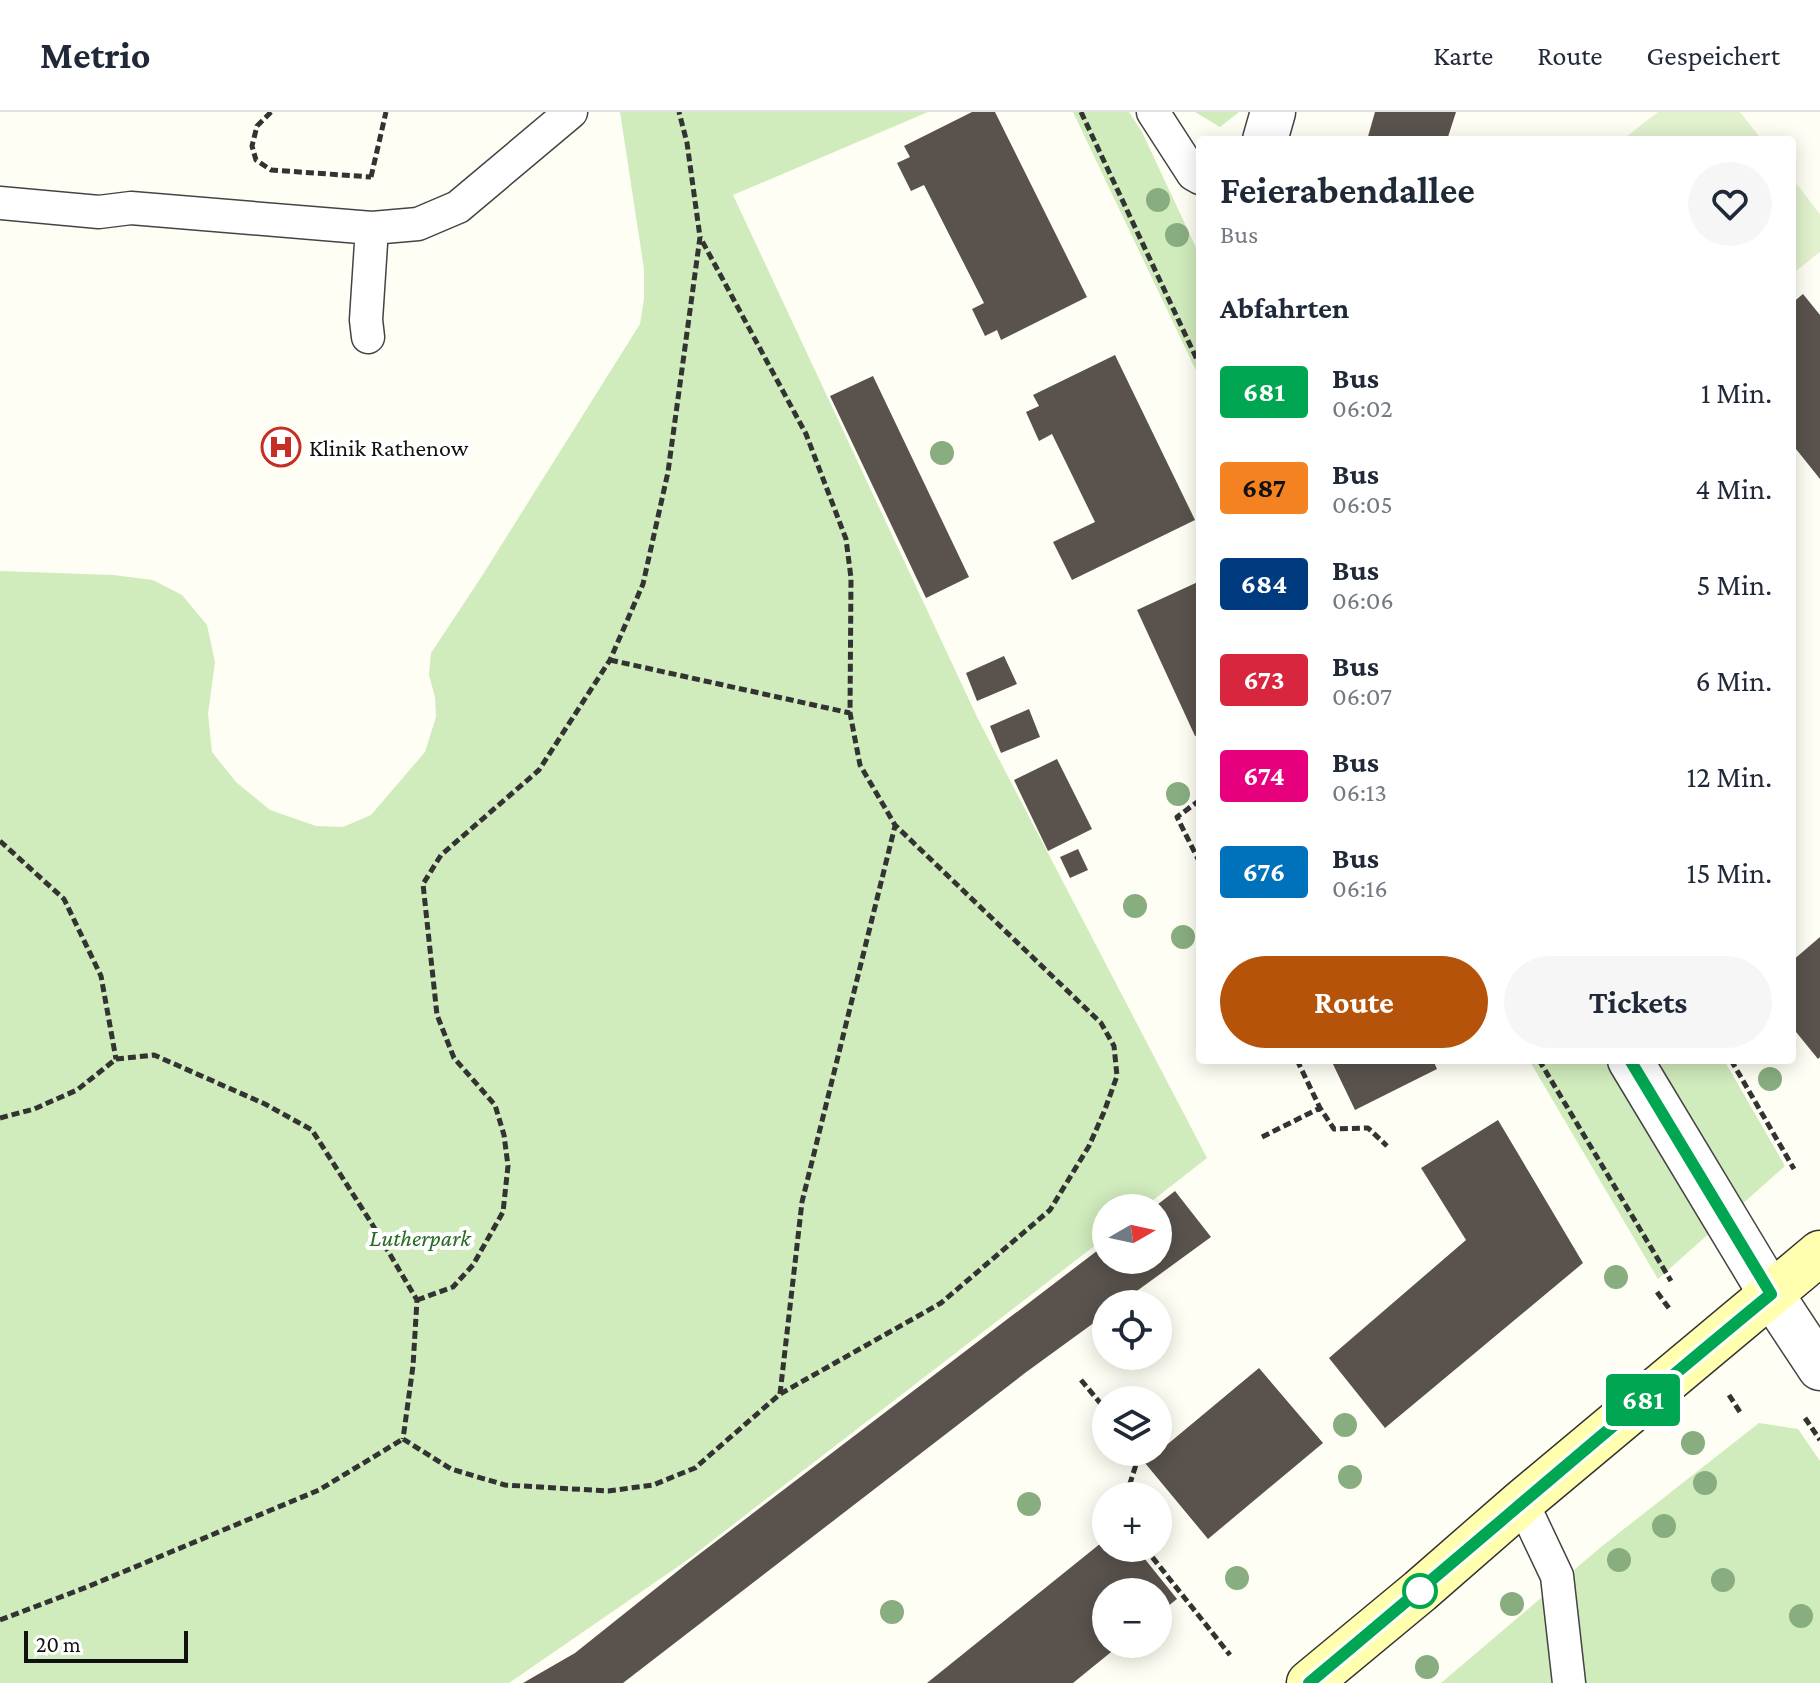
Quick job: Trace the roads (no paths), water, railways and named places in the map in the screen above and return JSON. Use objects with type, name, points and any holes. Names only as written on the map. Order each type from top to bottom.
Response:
[{"type":"main road","points":[[1309,1683],[1820,1253]]},
{"type":"street","points":[[1266,136],[1273,112]]},
{"type":"street","points":[[1632,1064],[1771,1294],[1820,1368]]},
{"type":"lane","points":[[0,203],[99,212],[131,208],[372,228],[418,224],[458,207],[571,112]]},
{"type":"lane","points":[[1153,112],[1196,176]]},
{"type":"lane","points":[[368,337],[366,320],[372,228]]},
{"type":"lane","points":[[1522,1502],[1557,1576],[1569,1683]]},
{"type":"place","name":"Klinik Rathenow","points":[[281,447]]},
{"type":"park label","name":"Lutherpark","points":[[420,1237]]}]
